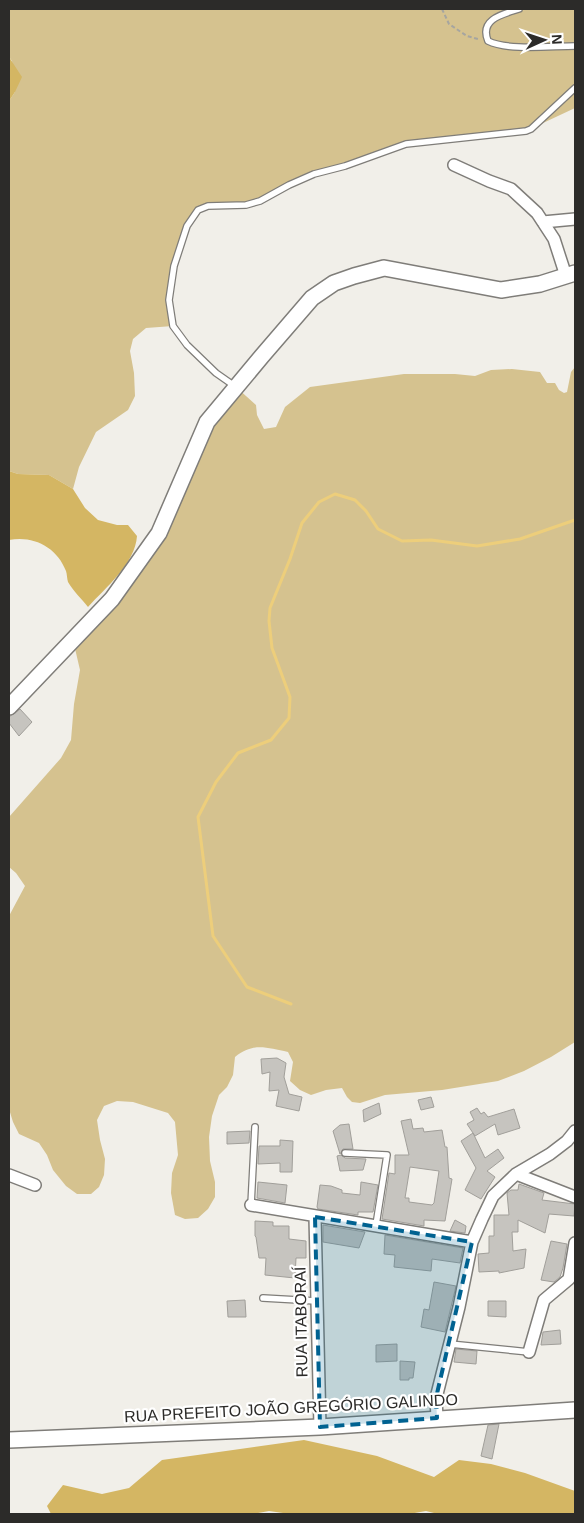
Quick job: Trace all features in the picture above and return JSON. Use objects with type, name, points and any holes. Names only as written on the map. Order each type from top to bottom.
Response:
[{"type":"main road","points":[[9,707],[112,599],[159,533],[208,422],[312,298],[334,283],[384,268],[501,290],[540,284],[571,274]]},
{"type":"main road","name":"RUA PREFEITO JOÃO GREGÓRIO GALINDO","points":[[9,1440],[320,1427],[575,1410]]},
{"type":"street","points":[[454,165],[489,181],[511,188],[537,213],[554,239],[571,274]]},
{"type":"street","points":[[543,222],[575,218]]},
{"type":"street","points":[[437,1418],[436,1398],[459,1307],[472,1242],[493,1196],[516,1174],[550,1154],[575,1131]]},
{"type":"street","points":[[9,1174],[35,1185]]},
{"type":"street","points":[[516,1174],[575,1197]]},
{"type":"street","points":[[251,1205],[472,1242]]},
{"type":"street","name":"RUA ITABORAÍ","points":[[315,1217],[320,1427]]},
{"type":"street","points":[[529,1352],[544,1300],[572,1280],[575,1243]]},
{"type":"lane","points":[[519,9],[495,18],[487,26],[485,34],[488,41],[507,46],[575,46]]},
{"type":"lane","points":[[236,387],[216,373],[187,345],[173,326],[169,300],[174,266],[187,226],[198,210],[208,206],[246,206],[314,174],[345,166],[406,144],[526,131],[575,88]]},
{"type":"lane","points":[[251,1205],[255,1127]]},
{"type":"lane","points":[[346,1153],[388,1155],[376,1225]]},
{"type":"lane","points":[[263,1298],[316,1301]]},
{"type":"lane","points":[[450,1344],[529,1352]]},
{"type":"path","points":[[442,9],[449,24],[467,36],[488,41]]},
{"type":"highlighted area","points":[[315,1217],[472,1242],[436,1398],[437,1418],[320,1427]]},
{"type":"shaded area","points":[[9,9],[575,9],[575,108],[526,131],[406,144],[314,174],[260,201],[198,210],[187,226],[174,266],[169,300],[173,326],[146,328],[133,339],[130,351],[134,373],[135,396],[128,410],[96,432],[79,467],[73,489],[49,475],[18,474],[9,471],[9,101],[15,92],[12,61],[9,57]]},
{"type":"shaded area","points":[[9,57],[22,77],[9,101]]},
{"type":"shaded area","points":[[575,367],[575,1042],[524,1071],[498,1081],[442,1090],[385,1095],[360,1103],[352,1102],[342,1088],[326,1090],[311,1095],[300,1090],[290,1081],[293,1062],[288,1052],[260,1047],[248,1049],[235,1057],[233,1075],[227,1087],[219,1095],[212,1116],[209,1137],[215,1197],[208,1209],[198,1218],[185,1219],[175,1215],[171,1193],[172,1173],[178,1155],[175,1122],[168,1113],[133,1102],[117,1101],[104,1106],[97,1120],[105,1159],[104,1175],[99,1187],[91,1194],[77,1194],[66,1186],[53,1170],[47,1155],[39,1143],[19,1134],[9,1109],[9,916],[25,886],[9,867],[9,817],[61,758],[71,740],[74,704],[80,670],[73,640],[159,533],[182,480],[236,387],[256,405],[257,415],[264,429],[276,427],[285,407],[310,387],[404,374],[475,376],[491,370],[512,369],[540,372],[547,383],[555,383],[559,390],[564,393],[567,392],[571,372]]},
{"type":"shaded area","points":[[9,471],[18,474],[49,475],[73,489],[85,508],[98,520],[117,525],[128,525],[137,536],[131,556],[125,565],[88,607],[68,582],[62,563],[50,549],[27,539],[9,540]]},
{"type":"shaded area","points":[[304,1440],[377,1456],[434,1477],[459,1460],[491,1464],[525,1473],[575,1491],[575,1514],[438,1514],[426,1511],[409,1514],[290,1514],[269,1511],[253,1514],[51,1514],[47,1506],[63,1485],[102,1494],[129,1488],[162,1460]]},
{"type":"building","points":[[20,709],[32,722],[19,736],[9,723],[9,717]]},
{"type":"building","points":[[277,1058],[286,1063],[284,1077],[289,1094],[302,1097],[299,1111],[276,1106],[279,1090],[269,1091],[270,1072],[262,1074],[261,1059]]},
{"type":"building","points":[[431,1097],[434,1107],[421,1110],[418,1100]]},
{"type":"building","points":[[379,1103],[381,1114],[364,1122],[363,1110]]},
{"type":"building","points":[[477,1108],[481,1114],[484,1112],[488,1117],[514,1109],[520,1128],[498,1135],[495,1124],[475,1136],[467,1124],[474,1120],[470,1112]]},
{"type":"building","points":[[411,1119],[413,1129],[423,1128],[424,1132],[442,1130],[445,1147],[447,1147],[449,1178],[452,1179],[445,1221],[424,1220],[424,1226],[382,1219],[389,1173],[395,1174],[395,1155],[409,1155],[401,1121]],"holes":[[[410,1167],[439,1171],[434,1203],[432,1205],[409,1202],[409,1198],[405,1198]]]},
{"type":"building","points":[[349,1124],[353,1149],[343,1149],[340,1154],[333,1131],[340,1125]]},
{"type":"building","points":[[250,1131],[249,1143],[227,1144],[227,1132]]},
{"type":"building","points":[[473,1133],[485,1158],[498,1149],[504,1158],[487,1171],[495,1177],[481,1199],[465,1190],[476,1168],[461,1141]]},
{"type":"building","points":[[280,1140],[293,1141],[292,1172],[280,1172],[280,1163],[258,1164],[259,1146],[280,1146]]},
{"type":"building","points":[[341,1155],[345,1158],[366,1159],[363,1170],[340,1171],[337,1156]]},
{"type":"building","points":[[258,1182],[287,1185],[285,1203],[257,1198]]},
{"type":"building","points":[[361,1182],[378,1185],[373,1212],[358,1212],[358,1215],[318,1209],[320,1185],[342,1190],[342,1193],[360,1195]]},
{"type":"building","points":[[519,1184],[544,1193],[542,1200],[575,1204],[574,1216],[549,1214],[545,1233],[518,1220],[518,1232],[512,1232],[513,1251],[526,1249],[524,1268],[499,1273],[499,1271],[479,1272],[478,1254],[489,1253],[489,1236],[494,1236],[494,1215],[509,1215],[507,1193],[511,1190],[518,1190]]},
{"type":"building","points":[[455,1220],[466,1226],[465,1233],[450,1231]]},
{"type":"building","points":[[255,1221],[273,1222],[273,1226],[289,1226],[289,1239],[306,1241],[306,1258],[296,1258],[295,1278],[265,1275],[266,1258],[259,1258],[255,1236]]},
{"type":"building","points":[[323,1225],[365,1232],[359,1248],[323,1242]]},
{"type":"building","points":[[385,1235],[463,1248],[460,1263],[432,1259],[431,1271],[394,1267],[395,1255],[384,1254]]},
{"type":"building","points":[[551,1241],[567,1244],[560,1277],[554,1282],[541,1280]]},
{"type":"building","points":[[434,1282],[456,1286],[445,1332],[421,1327],[424,1309],[429,1310]]},
{"type":"building","points":[[245,1300],[246,1317],[228,1317],[227,1301]]},
{"type":"building","points":[[488,1301],[506,1301],[506,1317],[488,1316]]},
{"type":"building","points":[[560,1330],[561,1344],[541,1345],[543,1332]]},
{"type":"building","points":[[397,1344],[397,1361],[376,1362],[376,1345]]},
{"type":"building","points":[[456,1349],[477,1351],[476,1364],[454,1362]]},
{"type":"building","points":[[400,1361],[415,1362],[413,1378],[400,1380]]},
{"type":"building","points":[[499,1424],[492,1459],[481,1456],[488,1425]]},
{"type":"waterway","points":[[291,1004],[247,987],[213,936],[198,817],[216,782],[238,753],[271,740],[289,718],[290,697],[272,648],[269,621],[270,608],[302,523],[319,502],[335,494],[355,500],[366,511],[378,529],[402,541],[431,540],[477,546],[520,539],[575,520]]}]
